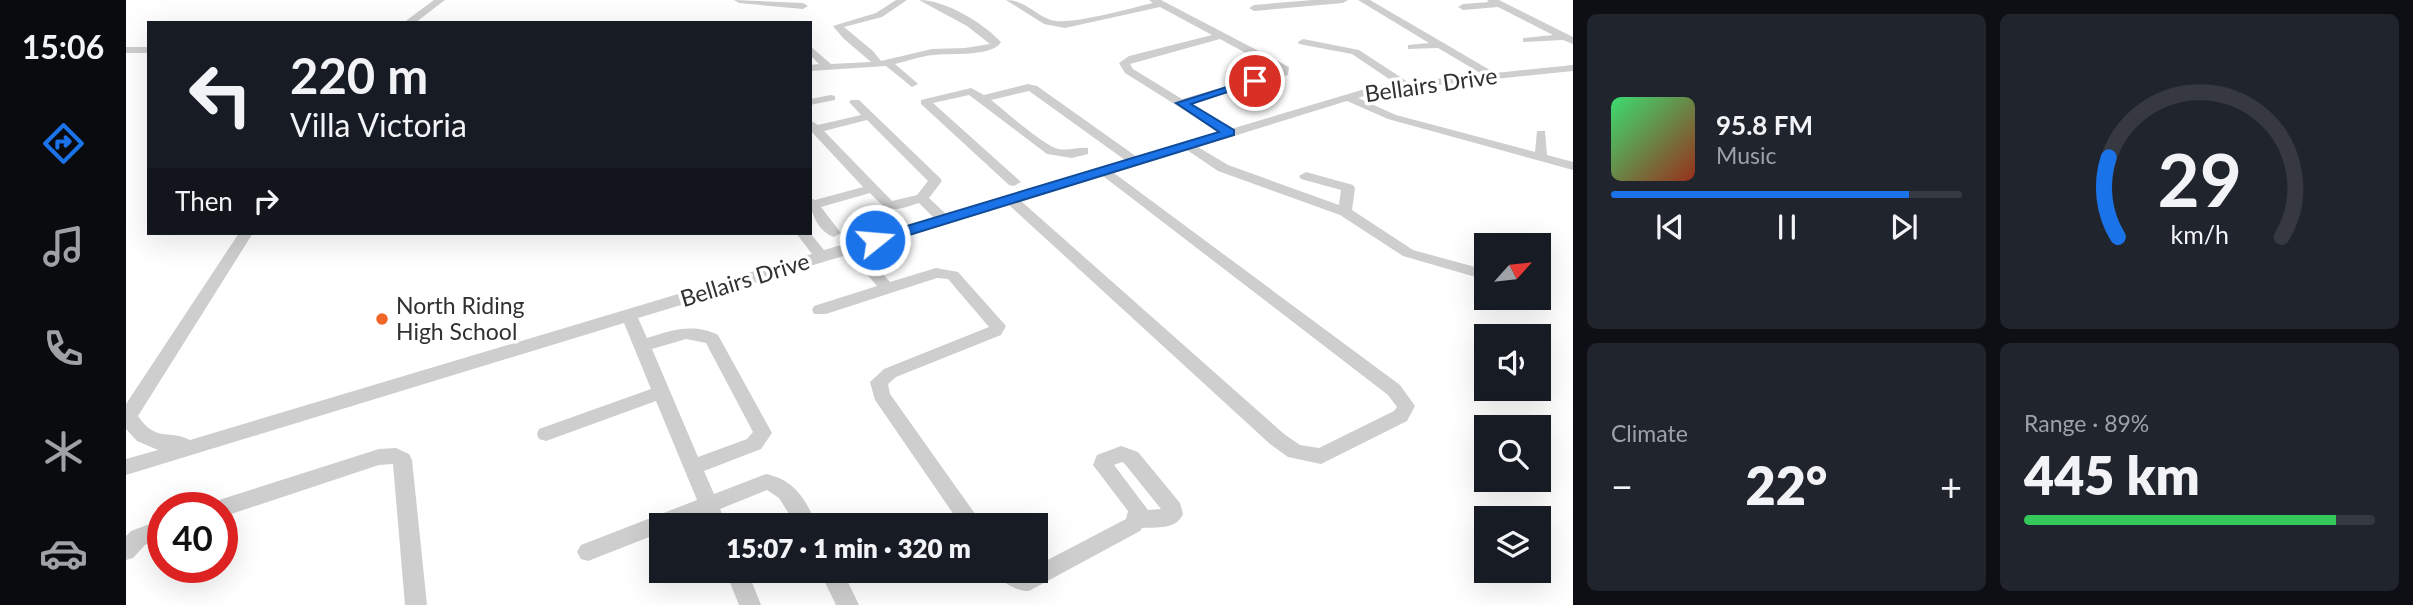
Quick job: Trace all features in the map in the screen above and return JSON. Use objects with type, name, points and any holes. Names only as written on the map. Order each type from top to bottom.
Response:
[{"type":"street","points":[[411,21],[440,0]]},
{"type":"street","points":[[739,0],[803,6]]},
{"type":"street","points":[[902,0],[879,15],[838,26],[883,64],[912,83]]},
{"type":"street","points":[[812,68],[883,64],[932,52],[965,51],[994,46],[996,42],[989,36],[952,13],[924,0]]},
{"type":"street","points":[[1011,0],[1047,22],[1065,25],[1158,2],[1279,64],[1286,72],[1181,103]]},
{"type":"street","points":[[1254,8],[1343,0]]},
{"type":"street","points":[[1363,0],[1493,76]]},
{"type":"street","points":[[1463,6],[1495,2],[1569,39]]},
{"type":"street","points":[[1223,35],[1124,62],[1129,71],[1229,132]]},
{"type":"street","points":[[1527,40],[1569,39]]},
{"type":"street","points":[[1303,42],[1355,52],[1405,85]]},
{"type":"street","points":[[1412,47],[1441,45]]},
{"type":"street","points":[[126,50],[147,50]]},
{"type":"street","points":[[812,51],[827,66]]},
{"type":"street","name":"Bellairs Drive","points":[[126,467],[1378,88],[1573,68]]},
{"type":"street","points":[[982,99],[1033,88],[1134,161]]},
{"type":"street","points":[[1014,182],[925,103],[968,91],[1051,151],[1072,154],[1084,151]]},
{"type":"street","points":[[1347,97],[1392,117],[1573,166]]},
{"type":"street","points":[[812,102],[831,98]]},
{"type":"street","points":[[813,126],[870,189],[892,206],[922,198],[935,181],[855,102]]},
{"type":"street","points":[[813,126],[870,116]]},
{"type":"street","points":[[1541,134],[1541,157]]},
{"type":"street","points":[[1187,145],[1223,169],[1345,212],[1408,253],[1474,272]]},
{"type":"street","points":[[1011,199],[1277,439],[1295,452],[1321,456],[1401,416],[1405,406],[1394,390],[1104,171]]},
{"type":"street","points":[[1306,176],[1365,192]]},
{"type":"street","points":[[1345,212],[1348,188]]},
{"type":"street","points":[[812,204],[870,189]]},
{"type":"street","points":[[922,198],[944,220]]},
{"type":"street","points":[[812,205],[834,233]]},
{"type":"street","points":[[206,442],[173,445],[152,442],[135,429],[127,417],[245,235]]},
{"type":"street","points":[[805,235],[822,257]]},
{"type":"street","points":[[852,247],[887,288]]},
{"type":"street","points":[[820,310],[936,273],[947,272],[953,275],[998,326],[995,331],[890,373],[879,382],[881,396],[964,513]]},
{"type":"street","points":[[629,315],[712,513]]},
{"type":"street","points":[[643,346],[686,332],[700,333],[712,339],[762,433],[754,444],[693,467]]},
{"type":"street","points":[[546,434],[662,392]]},
{"type":"street","points":[[238,503],[379,457],[396,456],[402,460],[416,605]]},
{"type":"street","points":[[588,552],[754,485],[775,483],[785,489],[801,513]]},
{"type":"street","points":[[1048,571],[1126,530],[1138,519]]},
{"type":"street","points":[[126,551],[138,538],[147,534]]},
{"type":"street","points":[[741,583],[750,605]]},
{"type":"street","points":[[837,583],[848,605]]},
{"type":"place","name":"North Riding High School","points":[[382,319]]},
{"type":"route","points":[[875,240],[1229,132],[1181,103],[1255,81]]}]
